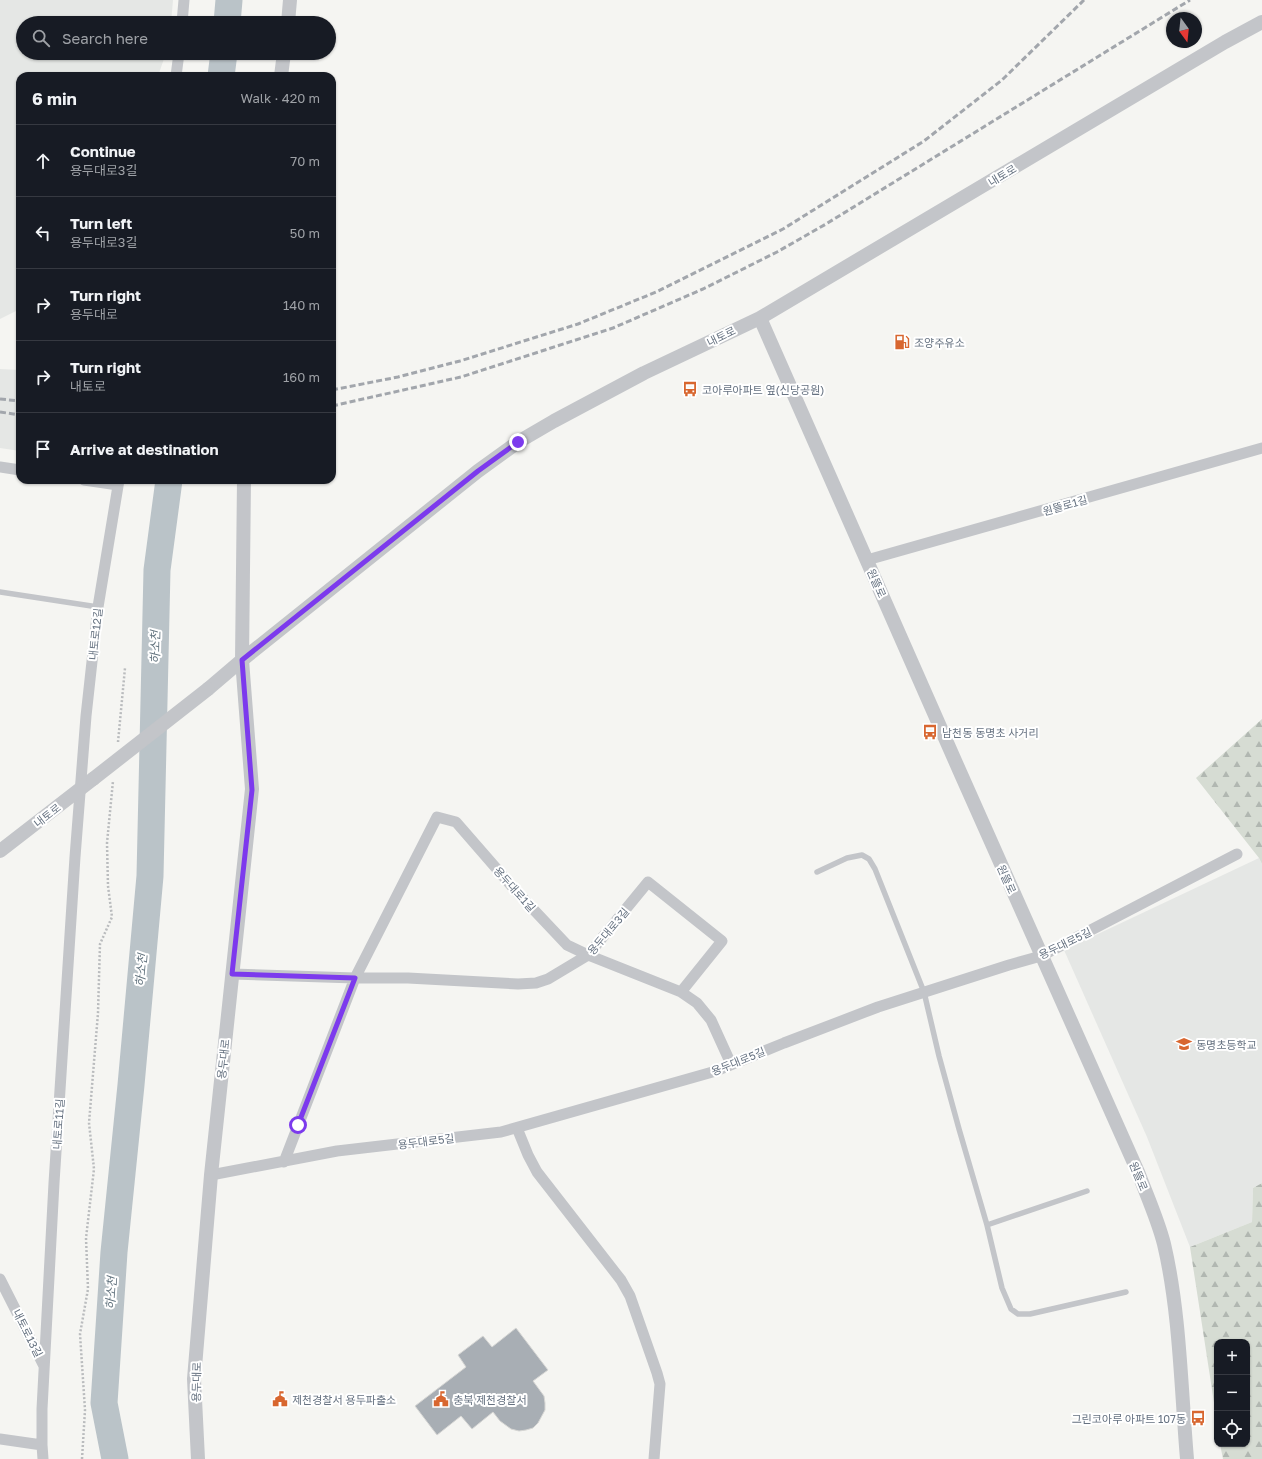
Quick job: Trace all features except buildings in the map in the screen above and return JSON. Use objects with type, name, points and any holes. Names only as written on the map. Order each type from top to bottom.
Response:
[{"type":"street","points":[[183,16],[184,0]]},
{"type":"street","points":[[289,16],[290,0]]},
{"type":"street","name":"내토로","points":[[0,852],[208,689],[242,660],[478,471],[518,442],[554,421],[644,374],[760,318],[1225,42],[1262,22]]},
{"type":"street","points":[[176,72],[177,60]]},
{"type":"street","points":[[282,72],[283,60]]},
{"type":"street","name":"원뜰로","points":[[760,318],[1041,956],[1138,1172],[1163,1242],[1170,1275],[1176,1325],[1187,1459]]},
{"type":"street","name":"원뜰로1길","points":[[867,560],[1262,448]]},
{"type":"street","points":[[0,466],[16,469]]},
{"type":"street","name":"내토로12길","points":[[81,789],[98,606],[118,484]]},
{"type":"street","name":"용두대로","points":[[198,1459],[194,1379],[211,1175],[252,790],[242,660],[244,484]]},
{"type":"street","name":"내토로11길","points":[[43,1459],[42,1409],[54,1183],[81,789]]},
{"type":"street","name":"용두대로1길","points":[[355,978],[438,817],[456,822],[516,891],[567,945],[680,992],[697,1003],[711,1020],[730,1064]]},
{"type":"street","name":"용두대로5길","points":[[211,1175],[337,1151],[501,1132],[716,1071],[730,1064],[878,1007],[1041,956],[1236,854]]},
{"type":"street","name":"용두대로3길","points":[[232,974],[355,978],[408,978],[518,984],[536,983],[548,979],[588,955],[648,882],[722,941],[680,992]]},
{"type":"street","points":[[284,1162],[355,978]]},
{"type":"street","points":[[517,1128],[537,1172],[621,1280],[630,1296],[660,1384],[654,1459]]},
{"type":"street","name":"내토로13길","points":[[0,1279],[45,1366]]},
{"type":"street","points":[[0,1439],[42,1446]]},
{"type":"lane","points":[[0,592],[98,606]]},
{"type":"lane","points":[[817,872],[848,858],[862,855],[869,859],[875,869],[924,992],[958,1129],[987,1225],[1002,1288],[1011,1309],[1018,1314],[1030,1314],[1126,1292]]},
{"type":"lane","points":[[987,1225],[1087,1191]]},
{"type":"path","points":[[117,744],[126,668]]},
{"type":"path","points":[[82,1459],[85,1410],[80,1334],[88,1289],[86,1238],[94,1169],[89,1123],[98,1013],[100,944],[112,917],[108,886],[107,843],[114,774]]},
{"type":"shaded area","points":[[0,0],[173,0],[172,16],[16,16],[16,60],[164,60],[159,72],[16,72],[16,311],[0,319]]},
{"type":"shaded area","points":[[0,369],[16,370],[16,450],[0,448]]},
{"type":"shaded area","name":"동명초등학교","points":[[1259,858],[1262,864],[1262,1183],[1253,1188],[1252,1222],[1190,1247],[1147,1137],[1064,950]]},
{"type":"green space","points":[[1262,719],[1262,864],[1259,858],[1196,778]]},
{"type":"green space","points":[[1262,1183],[1262,1459],[1223,1459],[1221,1447],[1250,1447],[1250,1339],[1214,1339],[1214,1403],[1190,1247],[1252,1222],[1253,1188]]},
{"type":"waterway","name":"하소천","points":[[228,16],[229,0]]},
{"type":"waterway","name":"하소천","points":[[222,72],[223,60]]},
{"type":"waterway","name":"하소천","points":[[115,1459],[104,1403],[114,1252],[150,876],[157,570],[168,484]]},
{"type":"railway","points":[[336,389],[398,377],[460,361],[578,324],[656,292],[783,229],[924,141],[1002,80],[1084,0]]},
{"type":"railway","points":[[336,405],[461,377],[613,328],[703,289],[777,252],[826,224],[1190,0]]},
{"type":"railway","points":[[0,399],[16,401]]},
{"type":"railway","points":[[0,412],[16,414]]},
{"type":"place","name":"조양주유소","points":[[902,342]]},
{"type":"place","name":"코아루아파트 옆(신당공원)","points":[[690,389]]},
{"type":"place","name":"남천동 동명초 사거리","points":[[930,732]]},
{"type":"place","name":"동명초등학교","points":[[1184,1044]]},
{"type":"place","name":"제천경찰서 용두파출소","points":[[280,1399]]},
{"type":"place","name":"충북 제천경찰서","points":[[441,1399]]},
{"type":"place","name":"그린코아루 아파트 107동","points":[[1198,1418]]},
{"type":"route","points":[[298,1125],[355,978],[232,974],[252,790],[242,660],[478,471],[518,442]]}]
